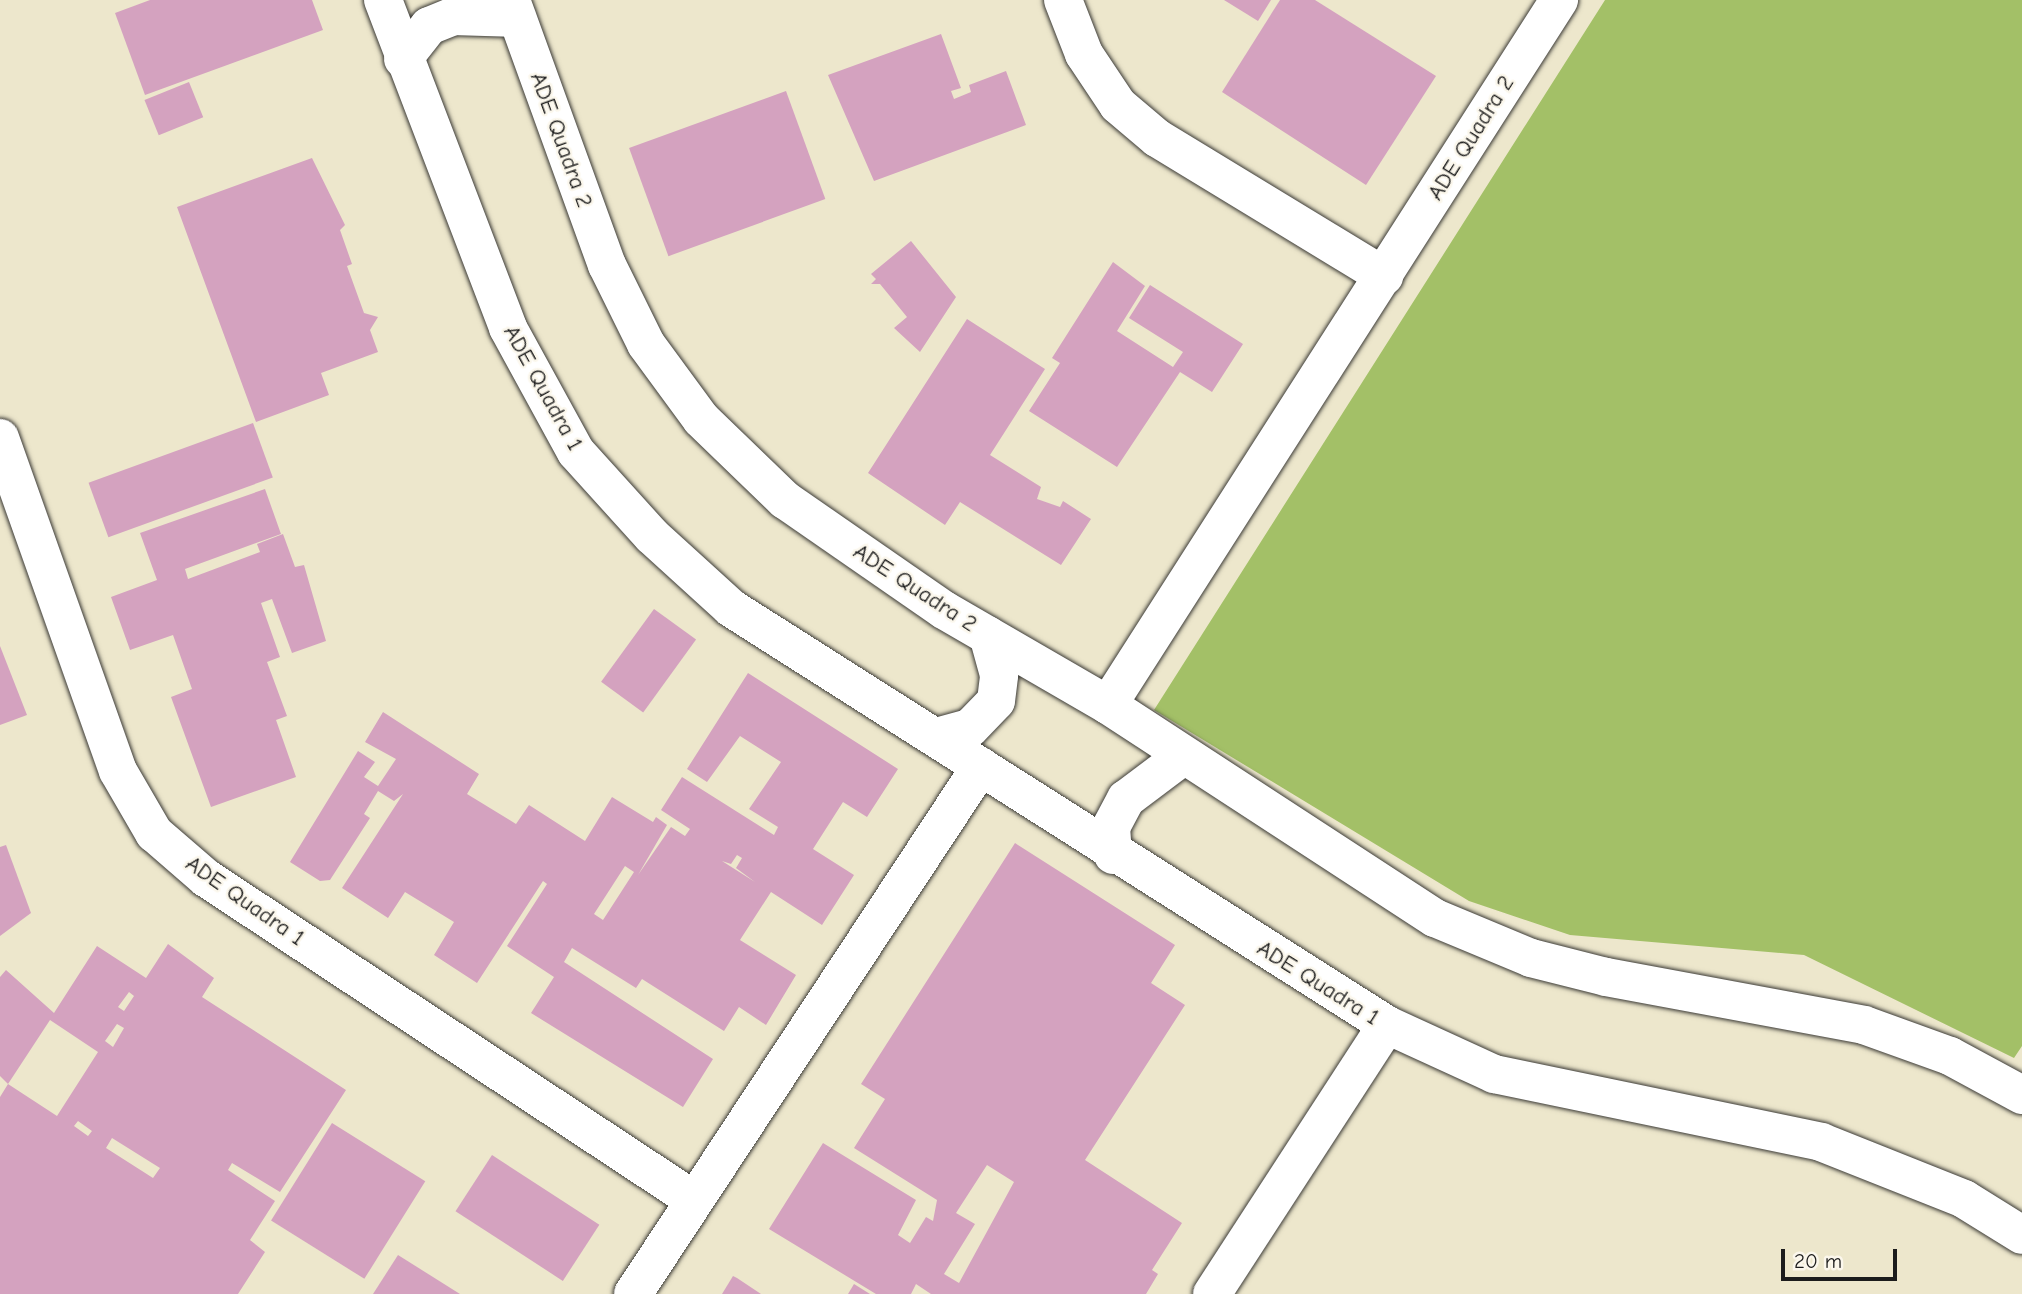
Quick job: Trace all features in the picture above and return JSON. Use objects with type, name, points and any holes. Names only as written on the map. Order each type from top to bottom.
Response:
[{"type":"street","name":"ADE Quadra 1","points":[[383,0],[403,59],[508,328],[576,452],[652,536],[731,608],[981,766],[1113,855],[1387,1026],[1212,1294]]},
{"type":"street","points":[[1063,0],[1084,54],[1118,105],[1157,138],[1384,276]]},
{"type":"street","name":"ADE Quadra 2","points":[[514,9],[607,265],[646,344],[702,419],[785,500],[988,635],[1108,705],[1559,0]]},
{"type":"street","points":[[403,59],[429,26],[454,16],[514,9]]},
{"type":"street","name":"ADE Quadra 1","points":[[0,438],[118,771],[154,833],[206,878],[694,1200]]},
{"type":"street","points":[[936,737],[970,728],[996,701],[999,675],[988,635]]},
{"type":"street","points":[[1108,705],[1183,757],[1435,918],[1531,958],[1864,1025],[1950,1056],[2022,1095]]},
{"type":"street","points":[[1113,855],[1111,828],[1126,799],[1183,757]]},
{"type":"street","points":[[633,1294],[981,766]]},
{"type":"street","points":[[1387,1026],[1494,1074],[1821,1142],[1964,1199],[2022,1235]]},
{"type":"green space","points":[[1605,0],[2022,0],[2022,1046],[2014,1058],[1804,955],[1570,935],[1469,901],[1154,710]]},
{"type":"building","points":[[150,0],[312,0],[323,30],[145,95],[115,13]]},
{"type":"building","points":[[1224,0],[1271,0],[1258,21]]},
{"type":"building","points":[[1280,0],[1315,0],[1436,76],[1366,185],[1222,92]]},
{"type":"building","points":[[941,34],[961,88],[951,91],[954,99],[971,92],[969,85],[1006,71],[1026,125],[874,181],[828,75]]},
{"type":"building","points":[[189,82],[203,117],[159,135],[144,100]]},
{"type":"building","points":[[786,91],[825,199],[668,256],[629,148]]},
{"type":"building","points":[[312,158],[345,225],[340,230],[352,264],[347,266],[364,313],[378,317],[370,330],[378,352],[321,373],[329,395],[256,422],[177,207]]},
{"type":"building","points":[[911,241],[956,297],[920,352],[894,328],[907,317],[880,284],[871,284],[876,279],[871,274]]},
{"type":"building","points":[[1113,262],[1145,286],[1117,331],[1173,367],[1183,352],[1129,318],[1150,285],[1243,344],[1212,392],[1180,372],[1117,467],[1029,411],[1060,363],[1052,358]]},
{"type":"building","points":[[967,319],[1045,369],[990,455],[1041,487],[1037,499],[1060,507],[1063,501],[1091,519],[1061,565],[960,502],[945,525],[868,473]]},
{"type":"building","points":[[253,423],[273,478],[108,537],[89,483]]},
{"type":"building","points":[[265,489],[281,534],[185,569],[188,579],[260,552],[257,544],[283,534],[295,567],[304,565],[326,641],[292,653],[272,599],[261,603],[280,657],[267,662],[287,716],[276,720],[296,777],[211,807],[171,697],[192,689],[173,635],[130,650],[111,597],[157,580],[140,533]]},
{"type":"building","points":[[654,609],[696,640],[643,712],[601,682]]},
{"type":"building","points":[[0,646],[27,715],[0,725]]},
{"type":"building","points":[[748,673],[898,769],[867,817],[843,802],[813,849],[854,875],[822,925],[771,892],[740,940],[796,975],[766,1025],[739,1007],[724,1031],[642,979],[636,988],[572,948],[564,962],[713,1059],[683,1107],[531,1013],[554,977],[507,946],[547,884],[543,881],[477,983],[434,955],[454,922],[405,892],[388,918],[342,888],[403,794],[394,801],[378,791],[364,814],[370,818],[330,880],[320,881],[290,862],[358,751],[375,762],[364,777],[378,786],[396,759],[365,742],[383,712],[479,774],[467,794],[516,824],[529,805],[585,841],[612,797],[653,822],[656,817],[667,825],[638,875],[671,827],[685,836],[690,829],[661,810],[682,777],[774,835],[778,827],[749,809],[781,762],[740,736],[707,782],[687,769]],"holes":[[[737,855],[742,858],[736,868],[755,882],[722,861],[731,864]],[[625,866],[634,872],[603,920],[594,914]]]},
{"type":"building","points":[[1015,843],[1175,945],[1151,983],[1185,1005],[1085,1160],[1182,1223],[1152,1270],[1158,1274],[1146,1294],[931,1294],[916,1284],[911,1294],[876,1294],[769,1229],[823,1143],[916,1200],[898,1235],[910,1243],[926,1217],[933,1221],[937,1200],[854,1148],[885,1099],[861,1084]],"holes":[[[987,1165],[1014,1182],[959,1283],[944,1274],[975,1224],[956,1213]]]},
{"type":"building","points":[[6,845],[31,913],[0,936],[0,847]]},
{"type":"building","points":[[168,944],[214,978],[202,997],[346,1090],[280,1192],[232,1163],[228,1170],[275,1201],[250,1240],[265,1252],[238,1294],[0,1294],[0,1097],[8,1084],[0,1076],[0,977],[6,970],[54,1013],[97,946],[146,978]],"holes":[[[129,992],[134,996],[124,1011],[118,1007]],[[50,1020],[98,1052],[57,1116],[8,1084]],[[117,1024],[124,1028],[113,1047],[105,1041]],[[78,1121],[92,1131],[88,1136],[74,1126]],[[112,1138],[160,1168],[153,1178],[106,1148]]]},
{"type":"building","points":[[332,1123],[425,1181],[364,1279],[271,1221]]},
{"type":"building","points":[[492,1155],[599,1225],[563,1281],[456,1211]]},
{"type":"building","points":[[398,1255],[460,1294],[373,1294]]},
{"type":"building","points":[[733,1276],[737,1278],[761,1294],[722,1294]]},
{"type":"building","points":[[854,1284],[870,1294],[848,1294]]}]
